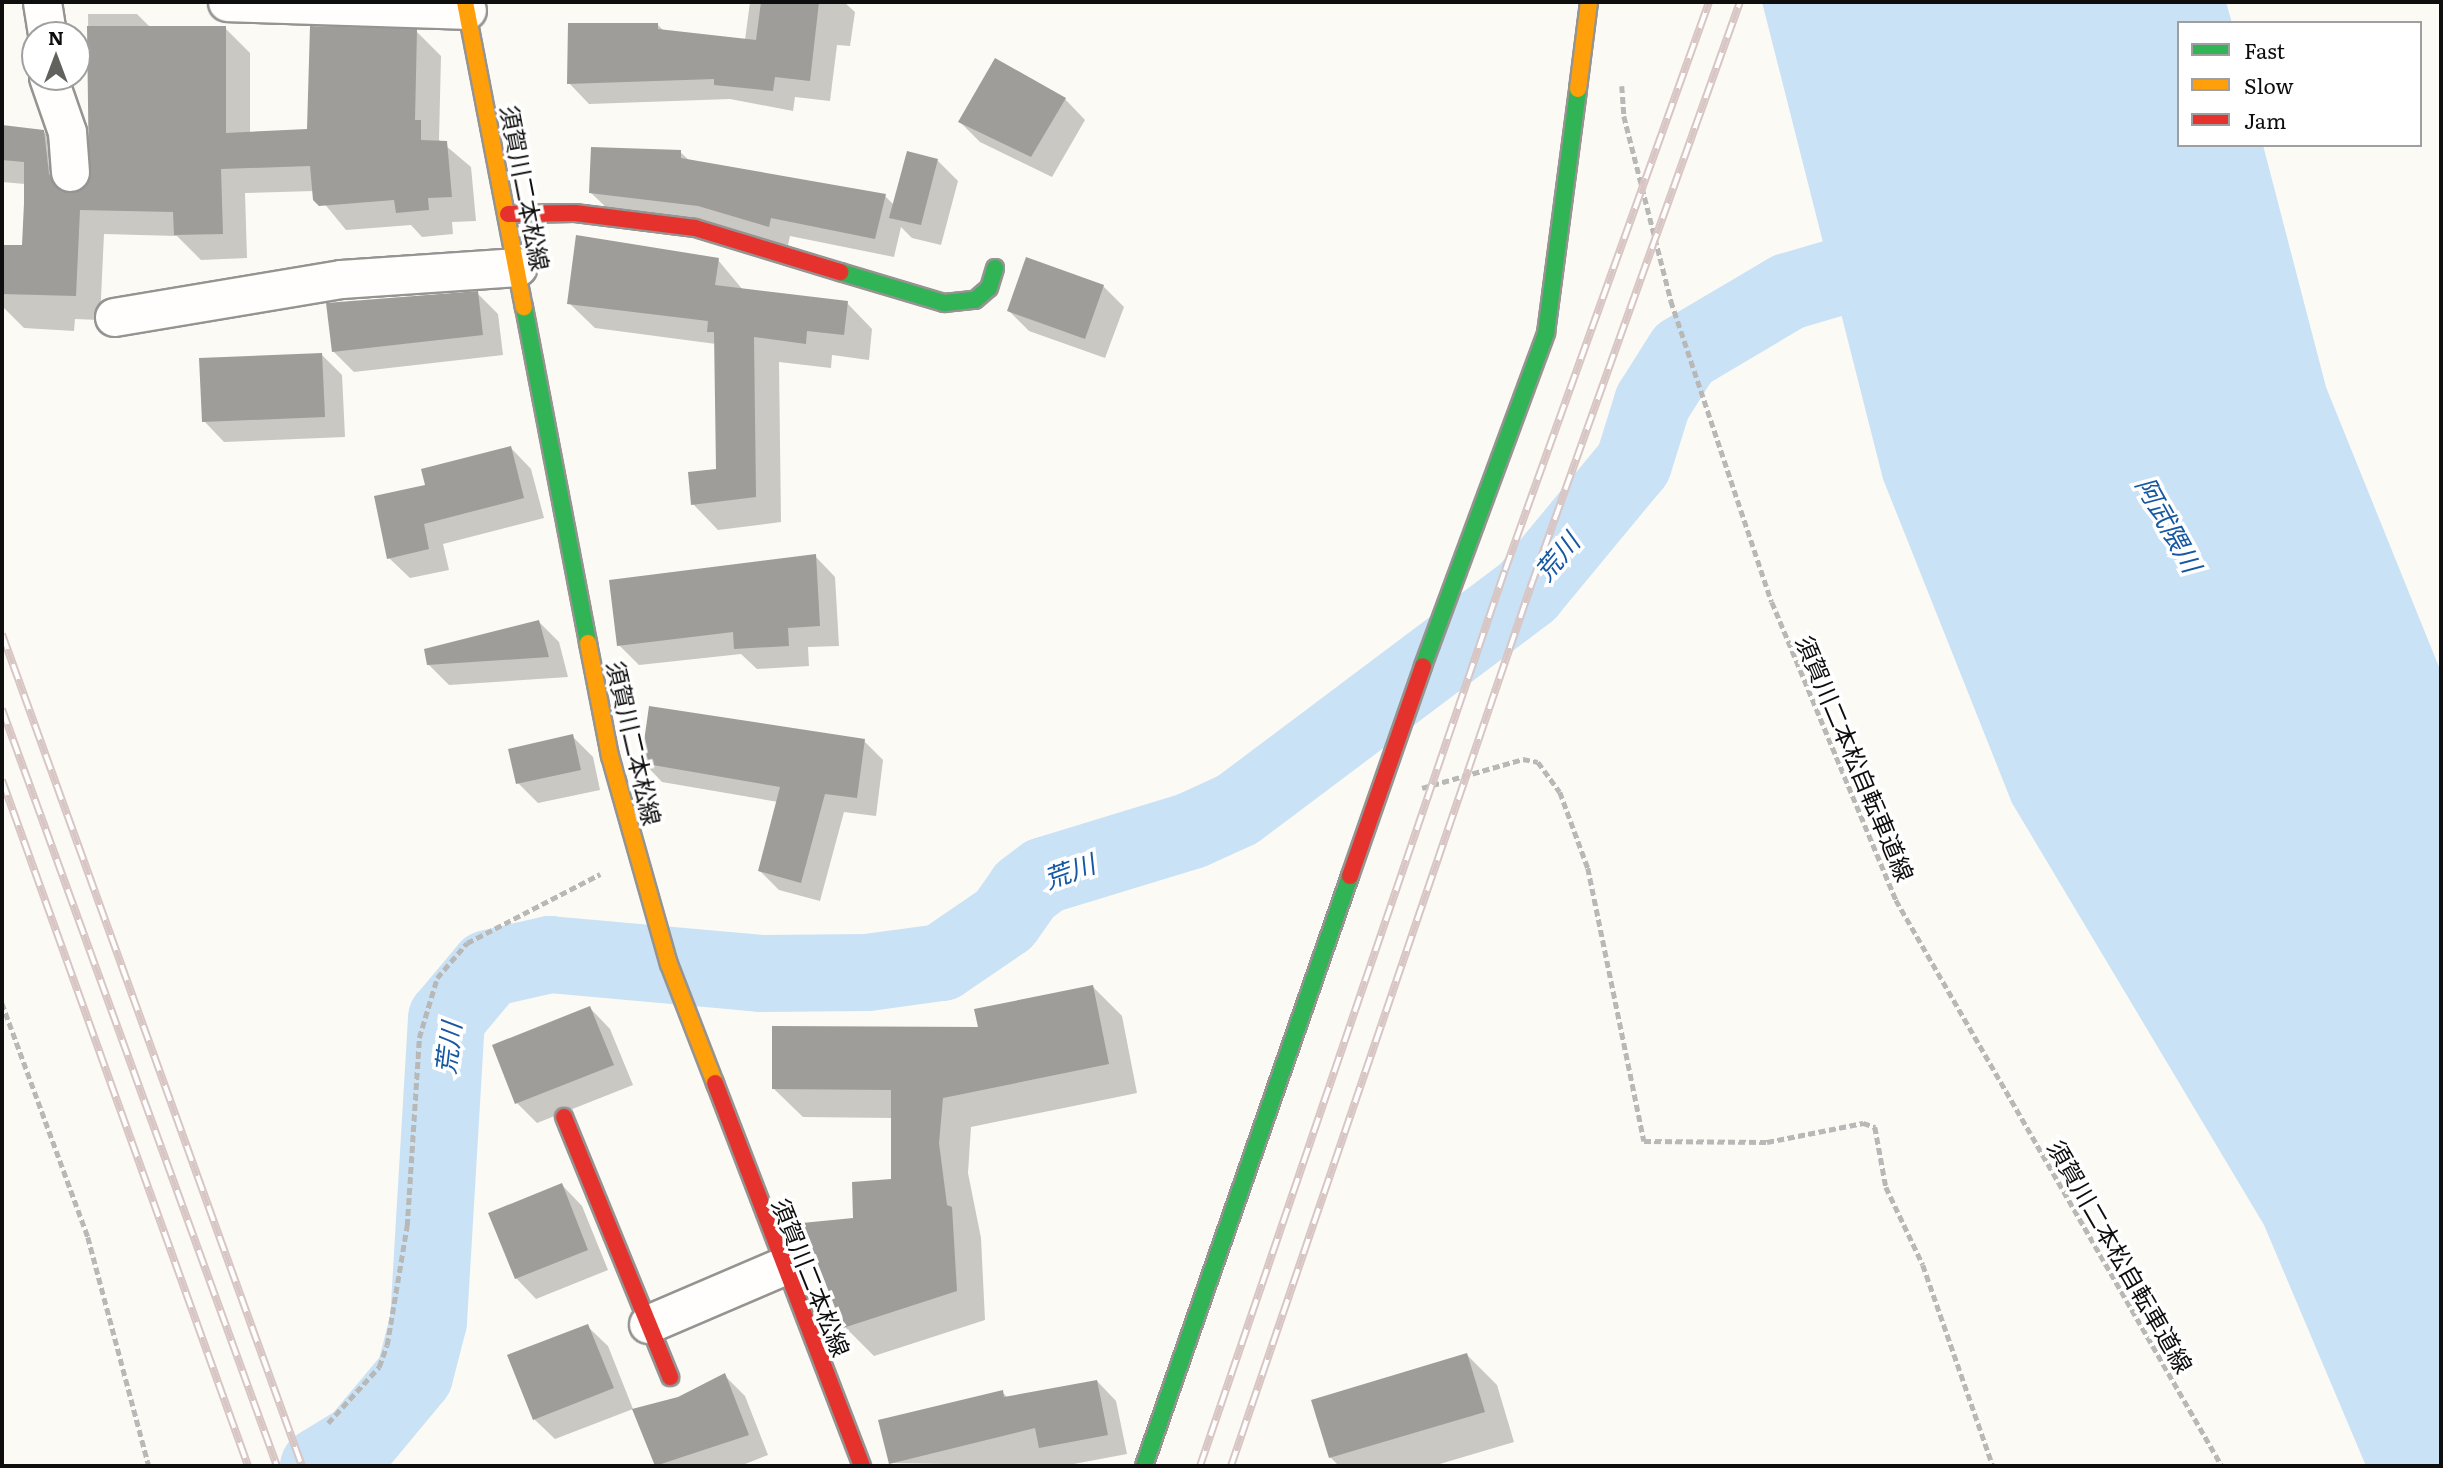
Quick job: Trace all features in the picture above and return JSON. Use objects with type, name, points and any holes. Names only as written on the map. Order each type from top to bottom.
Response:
[{"type":"street","points":[[42,2],[45,21]]},
{"type":"street","points":[[227,2],[466,6]]},
{"type":"street","points":[[1144,1466],[1261,1146],[1380,785],[1546,333],[1589,2]]},
{"type":"street","name":"須賀川二本松線","points":[[466,6],[610,756],[669,964],[862,1466]]},
{"type":"street","points":[[53,91],[67,132],[70,172]]},
{"type":"street","points":[[508,214],[575,212],[695,228],[944,303],[975,300],[989,288],[995,268]]},
{"type":"street","points":[[114,317],[341,279],[518,267]]},
{"type":"street","points":[[564,1117],[670,1377]]},
{"type":"street","points":[[648,1324],[783,1266]]},
{"type":"path","name":"須賀川二本松自転車道線","points":[[1622,78],[1624,116],[1671,301],[1772,602],[1896,900],[2222,1466]]},
{"type":"path","points":[[1380,785],[1446,785],[1523,760],[1545,769],[1575,825],[1588,868],[1644,1141],[1767,1142],[1863,1123],[1875,1127],[1886,1187],[1923,1265],[1993,1466]]},
{"type":"path","points":[[328,1423],[379,1367],[387,1345],[407,1226],[419,1038],[437,978],[467,943],[584,881],[640,860]]},
{"type":"path","points":[[2,1003],[88,1237],[149,1466]]},
{"type":"water","name":"阿武隈川","points":[[1762,2],[2226,2],[2231,21],[2177,21],[2177,147],[2264,147],[2326,387],[2441,672],[2441,1466],[2366,1466],[2264,1225],[2012,803],[1883,479]]},
{"type":"building","points":[[761,2],[819,2],[810,81],[775,77],[773,91],[714,85],[714,79],[567,84],[568,23],[658,23],[658,29],[756,40]]},
{"type":"building","points":[[91,26],[226,26],[226,133],[307,129],[310,26],[417,29],[415,120],[421,120],[421,140],[447,141],[452,197],[428,198],[429,210],[396,213],[394,200],[319,206],[313,200],[310,166],[221,169],[223,234],[174,235],[173,212],[80,210],[76,296],[2,294],[2,245],[22,245],[24,162],[2,160],[2,125],[44,130],[49,174],[60,191],[72,193],[89,182],[88,91],[91,91]]},
{"type":"building","points":[[995,58],[1066,98],[1031,157],[958,122]]},
{"type":"building","points":[[591,147],[681,150],[681,158],[886,194],[875,239],[771,218],[769,227],[698,206],[589,193]]},
{"type":"building","points":[[907,151],[938,159],[921,225],[889,218]]},
{"type":"building","points":[[576,235],[719,258],[715,285],[848,301],[844,335],[807,331],[806,344],[754,337],[756,497],[691,505],[688,472],[716,469],[714,332],[707,332],[708,321],[567,304]]},
{"type":"building","points":[[1026,257],[1104,285],[1085,339],[1007,311]]},
{"type":"building","points":[[478,291],[483,335],[332,352],[326,303]]},
{"type":"building","points":[[322,353],[325,417],[202,422],[199,358]]},
{"type":"building","points":[[511,446],[524,498],[424,524],[429,549],[387,559],[374,496],[425,485],[421,469]]},
{"type":"building","points":[[816,554],[820,626],[788,628],[789,646],[734,649],[733,632],[617,646],[609,580]]},
{"type":"building","points":[[539,620],[549,657],[427,665],[424,649]]},
{"type":"building","points":[[649,706],[865,739],[857,798],[825,794],[801,883],[758,871],[780,787],[641,763]]},
{"type":"building","points":[[573,734],[581,770],[516,784],[508,749]]},
{"type":"building","points":[[1093,985],[1109,1064],[943,1098],[939,1143],[947,1205],[952,1207],[957,1291],[843,1328],[802,1223],[853,1218],[852,1182],[891,1179],[891,1090],[772,1089],[772,1026],[978,1027],[974,1009]]},
{"type":"building","points":[[590,1006],[614,1065],[515,1104],[492,1045]]},
{"type":"building","points":[[562,1183],[588,1250],[515,1279],[488,1213]]},
{"type":"building","points":[[588,1324],[614,1388],[533,1420],[507,1355]]},
{"type":"building","points":[[1467,1353],[1485,1412],[1329,1458],[1311,1400]]},
{"type":"building","points":[[725,1373],[749,1435],[655,1466],[632,1409],[678,1397]]},
{"type":"building","points":[[1097,1380],[1108,1435],[1039,1448],[1035,1428],[889,1464],[878,1420],[1003,1390],[1004,1397]]},
{"type":"waterway","name":"荒川","points":[[318,1466],[359,1441],[414,1375],[428,1321],[446,1018],[488,968],[549,954],[760,973],[867,972],[941,962],[1004,919],[1024,890],[1044,875],[1191,830],[1237,809],[1527,591],[1633,463],[1652,402],[1683,353],[1788,291],[1934,248]]},
{"type":"railway","points":[[1200,1466],[1505,570],[1709,2]]},
{"type":"railway","points":[[1231,1466],[1533,580],[1740,2]]},
{"type":"railway","points":[[2,634],[302,1466]]},
{"type":"railway","points":[[2,709],[277,1466]]},
{"type":"railway","points":[[2,780],[248,1466]]},
{"type":"traffic: fast","points":[[1423,666],[1546,333],[1578,89]]},
{"type":"traffic: fast","points":[[840,272],[944,303],[975,300],[989,288],[995,268]]},
{"type":"traffic: fast","points":[[524,307],[588,643]]},
{"type":"traffic: fast","points":[[1144,1466],[1350,876]]},
{"type":"traffic: slow","points":[[465,2],[524,307]]},
{"type":"traffic: slow","points":[[1578,89],[1589,2]]},
{"type":"traffic: slow","points":[[588,643],[610,756],[669,964],[715,1083]]},
{"type":"traffic: jam","points":[[508,214],[575,213],[695,228],[840,272]]},
{"type":"traffic: jam","points":[[1350,876],[1423,666]]},
{"type":"traffic: jam","points":[[715,1083],[862,1466]]},
{"type":"traffic: jam","points":[[564,1117],[670,1377]]}]
